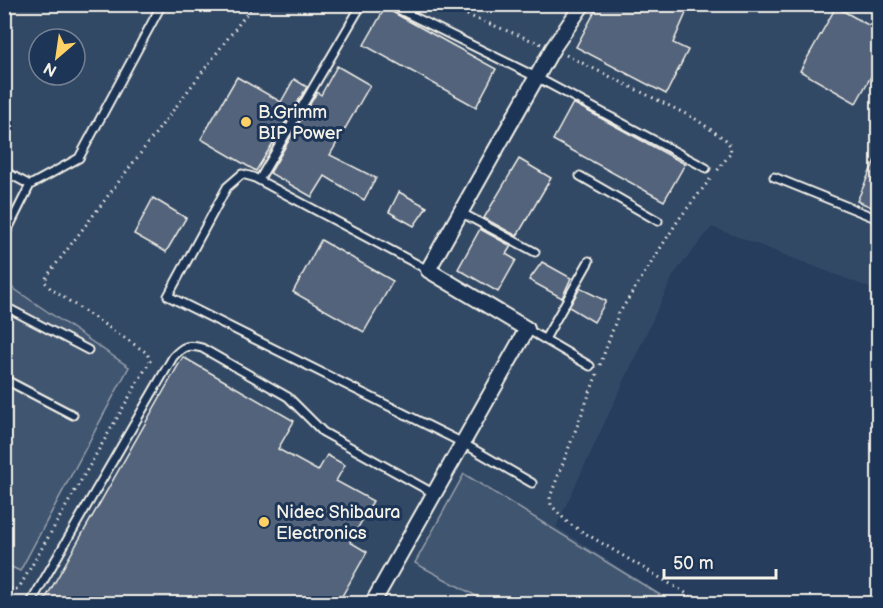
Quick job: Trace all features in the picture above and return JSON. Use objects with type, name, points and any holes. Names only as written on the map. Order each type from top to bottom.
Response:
[{"type":"street","points":[[372,603],[526,329],[428,270],[536,77],[583,4]]},
{"type":"lane","points":[[4,237],[30,185],[79,158],[162,4]]},
{"type":"lane","points":[[259,180],[362,4]]},
{"type":"lane","points":[[388,4],[536,77],[706,168]]},
{"type":"lane","points":[[4,171],[30,185]]},
{"type":"lane","points":[[428,270],[259,180],[242,174],[227,187],[168,297],[461,442],[532,483]]},
{"type":"lane","points":[[580,176],[658,221]]},
{"type":"lane","points":[[774,177],[879,219]]},
{"type":"lane","points":[[460,212],[535,252]]},
{"type":"lane","points":[[544,339],[589,261]]},
{"type":"lane","points":[[4,306],[88,350]]},
{"type":"lane","points":[[526,329],[590,366]]},
{"type":"lane","points":[[30,603],[173,357],[182,348],[191,345],[202,348],[288,397],[323,432],[433,493]]},
{"type":"lane","points":[[4,379],[73,415]]},
{"type":"path","points":[[4,588],[16,590],[20,586],[150,361],[147,353],[51,290],[45,282],[47,276],[254,4]]},
{"type":"path","points":[[439,4],[553,48],[694,118],[726,140],[731,147],[730,154],[679,219],[618,315],[550,497],[551,506],[568,523],[704,603]]},
{"type":"shaded area","points":[[4,5],[878,5],[878,291],[712,227],[674,274],[556,527],[675,603],[5,603]]},
{"type":"shaded area","points":[[4,282],[129,367],[20,571],[5,564]]},
{"type":"shaded area","points":[[464,474],[673,603],[489,603],[415,563]]},
{"type":"building","points":[[599,4],[690,4],[673,43],[688,50],[666,94],[576,47]]},
{"type":"building","points":[[836,7],[879,31],[879,62],[856,103],[800,71]]},
{"type":"building","points":[[385,8],[496,69],[476,107],[364,45]]},
{"type":"building","points":[[337,66],[370,85],[330,155],[376,178],[364,200],[325,176],[312,197],[270,173],[317,92],[321,95]]},
{"type":"building","name":"B.Grimm BIP Power","points":[[237,77],[281,102],[294,79],[307,87],[256,171],[201,139]]},
{"type":"building","points":[[573,103],[685,164],[664,201],[553,140]]},
{"type":"building","points":[[879,151],[879,210],[857,201]]},
{"type":"building","points":[[519,159],[551,178],[517,236],[484,218]]},
{"type":"building","points":[[399,192],[427,207],[414,226],[389,212]]},
{"type":"building","points":[[153,198],[186,218],[166,252],[134,234]]},
{"type":"building","points":[[480,229],[511,246],[506,254],[516,260],[498,292],[458,269]]},
{"type":"building","points":[[321,240],[393,281],[364,332],[293,292]]},
{"type":"building","points":[[542,262],[571,278],[562,298],[529,280]]},
{"type":"building","points":[[580,288],[606,301],[594,322],[569,307]]},
{"type":"building","points":[[183,357],[294,421],[278,449],[318,471],[327,455],[345,465],[336,481],[373,501],[350,542],[367,552],[338,603],[43,603]]},
{"type":"place","name":"B.Grimm BIP Power","points":[[246,122]]},
{"type":"place","name":"Nidec Shibaura Electronics","points":[[264,522]]}]
